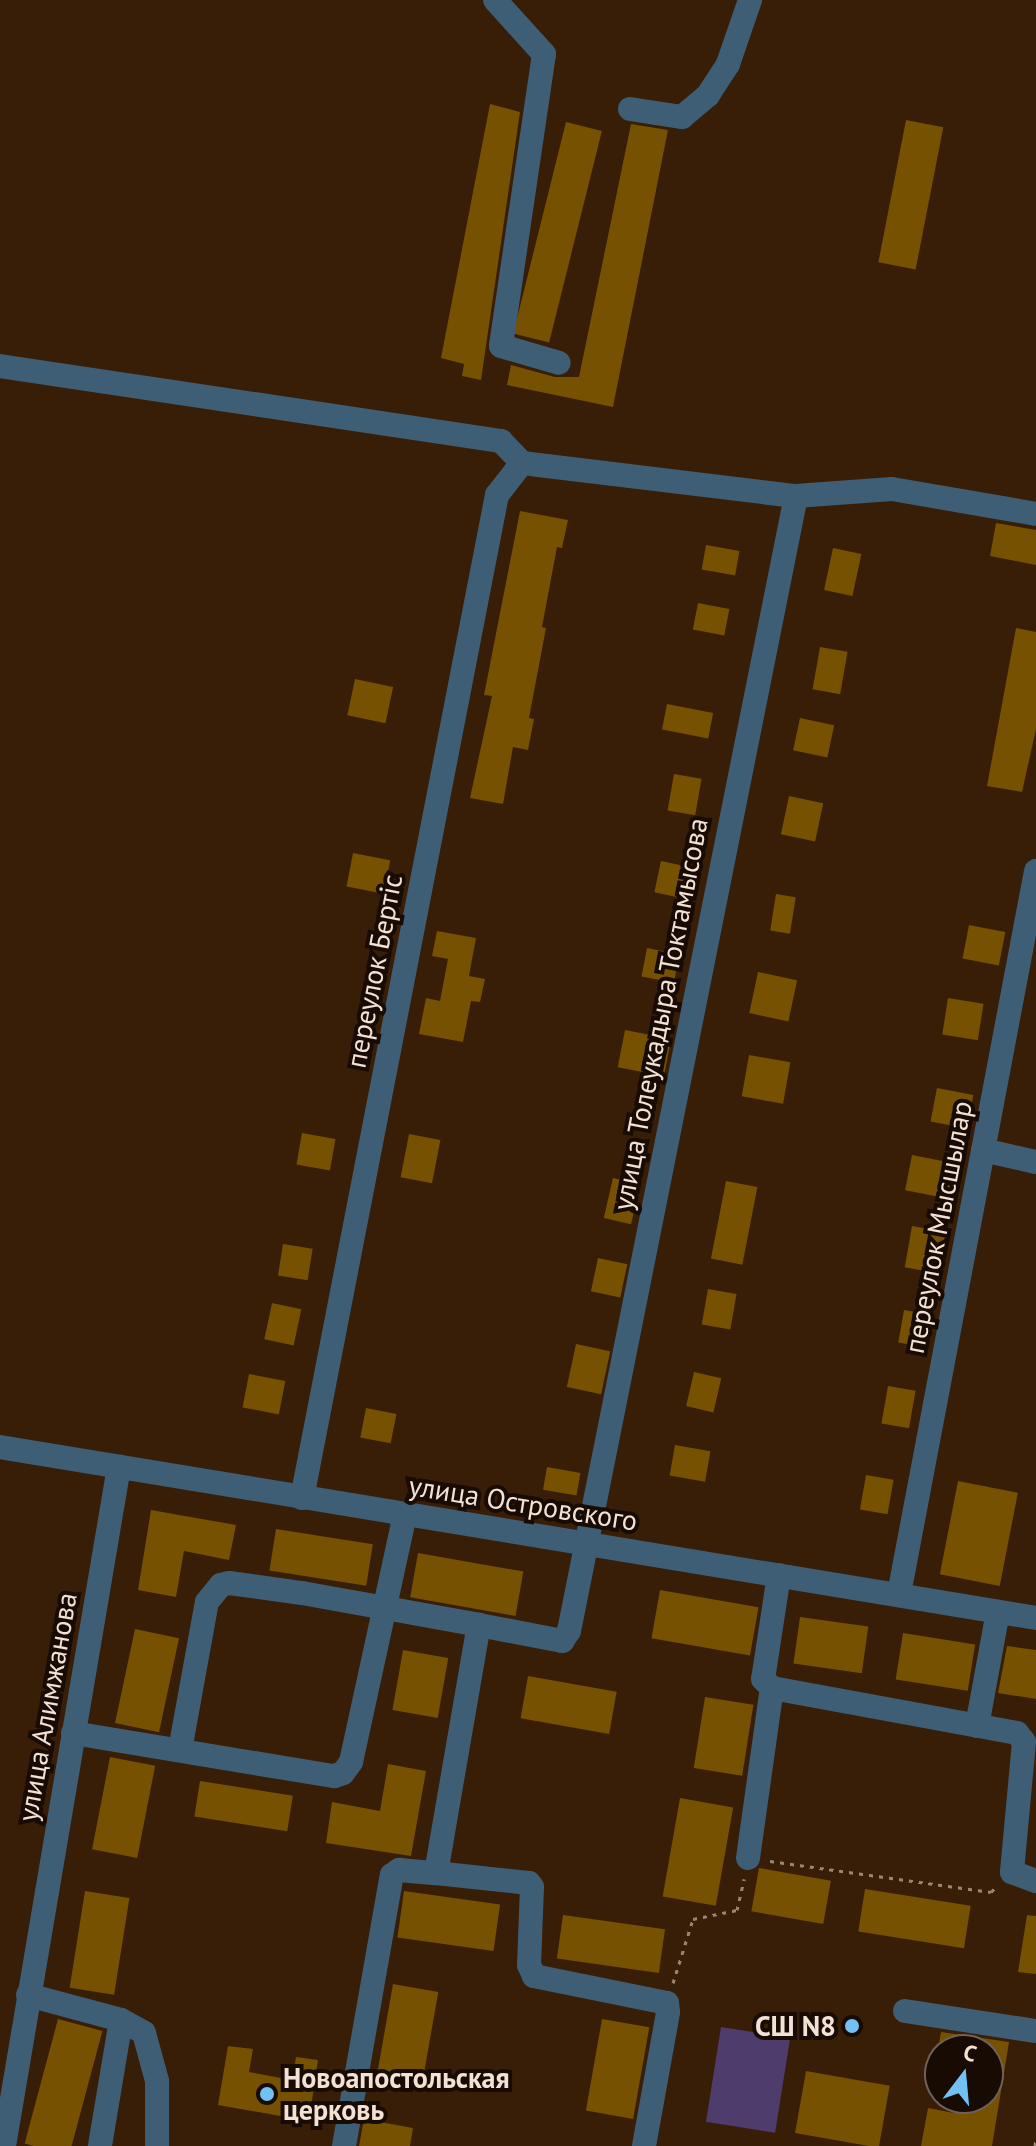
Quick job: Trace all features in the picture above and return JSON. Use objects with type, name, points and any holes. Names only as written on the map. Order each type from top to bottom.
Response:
[{"type":"street","points":[[495,0],[544,54],[501,346],[559,363]]},
{"type":"street","points":[[630,109],[682,117],[708,95],[728,64],[750,0]]},
{"type":"street","points":[[0,366],[501,441],[522,463],[796,496],[892,489],[1036,514]]},
{"type":"street","name":"переулок Бертіс","points":[[302,1498],[497,495],[522,463]]},
{"type":"street","name":"улица Толеукадыра Токтамысова","points":[[479,1625],[565,1640],[796,496]]},
{"type":"street","name":"переулок Мысшылар","points":[[899,1594],[983,1150],[1025,986],[1036,871]]},
{"type":"street","points":[[983,1150],[1036,1162]]},
{"type":"street","name":"улица Островского","points":[[0,1447],[1036,1618]]},
{"type":"street","name":"улица Алимжанова","points":[[4,2146],[119,1467]]},
{"type":"street","points":[[73,1733],[334,1776],[343,1773],[351,1762],[405,1514]]},
{"type":"street","points":[[779,1575],[763,1679],[772,1688],[1017,1733],[1024,1742],[1012,1872],[1036,1881]]},
{"type":"street","points":[[180,1750],[207,1602],[221,1585],[244,1585],[479,1625],[436,1873]]},
{"type":"street","points":[[977,1726],[998,1612]]},
{"type":"street","points":[[748,1858],[772,1688]]},
{"type":"street","points":[[344,2146],[392,1875],[399,1870],[529,1883],[532,1887],[529,1965],[534,1976],[667,2003],[668,2012],[644,2146]]},
{"type":"street","points":[[28,1995],[121,2020],[144,2033],[157,2081],[157,2146]]},
{"type":"street","points":[[905,2011],[1036,2031]]},
{"type":"street","points":[[100,2146],[121,2020]]},
{"type":"path","points":[[667,2003],[693,1919],[737,1910],[748,1858],[991,1892],[1012,1872]]},
{"type":"path","points":[[1035,2146],[1036,2138]]},
{"type":"shaded area","points":[[721,2027],[790,2038],[775,2133],[706,2122]]},
{"type":"building","points":[[490,104],[520,112],[481,380],[462,376],[464,364],[441,358]]},
{"type":"building","points":[[906,120],[943,127],[916,270],[878,262]]},
{"type":"building","points":[[566,122],[602,131],[549,342],[513,334]]},
{"type":"building","points":[[631,124],[668,130],[613,407],[507,385],[511,365],[555,377],[579,377]]},
{"type":"building","points":[[520,511],[568,520],[562,548],[557,547],[542,627],[546,628],[529,718],[534,719],[528,750],[513,747],[503,804],[470,798],[492,696],[484,695]]},
{"type":"building","points":[[996,523],[1036,530],[1036,565],[990,556]]},
{"type":"building","points":[[706,545],[739,551],[735,576],[702,570]]},
{"type":"building","points":[[833,548],[861,554],[852,596],[824,590]]},
{"type":"building","points":[[698,603],[729,609],[724,636],[693,630]]},
{"type":"building","points":[[1016,628],[1036,632],[1036,729],[1022,792],[987,786]]},
{"type":"building","points":[[820,647],[848,652],[840,694],[813,689]]},
{"type":"building","points":[[355,679],[393,687],[385,723],[347,715]]},
{"type":"building","points":[[667,704],[713,713],[708,738],[662,730]]},
{"type":"building","points":[[800,718],[834,725],[827,758],[793,750]]},
{"type":"building","points":[[674,774],[702,779],[695,815],[668,810]]},
{"type":"building","points":[[789,796],[823,803],[815,841],[781,834]]},
{"type":"building","points":[[353,853],[390,860],[384,894],[347,886]]},
{"type":"building","points":[[661,861],[690,867],[684,899],[654,892]]},
{"type":"building","points":[[776,894],[796,897],[790,934],[770,931]]},
{"type":"building","points":[[969,925],[1005,932],[999,965],[963,958]]},
{"type":"building","points":[[437,931],[476,938],[469,976],[485,979],[480,1002],[471,1001],[463,1042],[419,1034],[426,998],[440,1001],[448,959],[432,956]]},
{"type":"building","points":[[647,948],[679,954],[674,983],[641,976]]},
{"type":"building","points":[[758,972],[797,980],[788,1021],[749,1013]]},
{"type":"building","points":[[948,998],[984,1004],[978,1040],[942,1035]]},
{"type":"building","points":[[625,1030],[671,1039],[664,1076],[618,1067]]},
{"type":"building","points":[[749,1055],[790,1062],[783,1104],[742,1096]]},
{"type":"building","points":[[937,1088],[973,1095],[967,1128],[931,1121]]},
{"type":"building","points":[[302,1133],[335,1139],[330,1170],[296,1165]]},
{"type":"building","points":[[409,1134],[440,1140],[432,1183],[401,1177]]},
{"type":"building","points":[[912,1155],[958,1164],[951,1199],[905,1190]]},
{"type":"building","points":[[613,1178],[640,1184],[631,1224],[604,1218]]},
{"type":"building","points":[[726,1181],[757,1187],[742,1265],[711,1259]]},
{"type":"building","points":[[912,1226],[945,1232],[938,1273],[905,1267]]},
{"type":"building","points":[[283,1244],[313,1249],[308,1280],[278,1276]]},
{"type":"building","points":[[598,1258],[627,1264],[620,1297],[591,1291]]},
{"type":"building","points":[[708,1289],[737,1294],[730,1329],[702,1324]]},
{"type":"building","points":[[272,1303],[301,1309],[294,1345],[264,1339]]},
{"type":"building","points":[[904,1310],[931,1315],[925,1347],[898,1342]]},
{"type":"building","points":[[576,1344],[610,1351],[601,1394],[567,1387]]},
{"type":"building","points":[[694,1372],[721,1378],[713,1412],[686,1406]]},
{"type":"building","points":[[249,1374],[285,1381],[279,1414],[243,1407]]},
{"type":"building","points":[[888,1386],[916,1391],[909,1428],[881,1423]]},
{"type":"building","points":[[366,1408],[396,1414],[391,1443],[360,1437]]},
{"type":"building","points":[[675,1445],[710,1451],[705,1482],[670,1476]]},
{"type":"building","points":[[547,1467],[580,1473],[576,1496],[543,1490]]},
{"type":"building","points":[[866,1475],[894,1480],[887,1514],[860,1509]]},
{"type":"building","points":[[958,1481],[1018,1493],[1000,1586],[940,1574]]},
{"type":"building","points":[[151,1510],[236,1525],[229,1560],[184,1551],[176,1597],[138,1590]]},
{"type":"building","points":[[276,1529],[373,1544],[366,1586],[269,1570]]},
{"type":"building","points":[[418,1553],[523,1572],[516,1616],[410,1597]]},
{"type":"building","points":[[660,1590],[758,1607],[750,1656],[651,1638]]},
{"type":"building","points":[[800,1617],[868,1627],[862,1673],[793,1664]]},
{"type":"building","points":[[135,1629],[179,1638],[159,1732],[115,1723]]},
{"type":"building","points":[[903,1633],[975,1644],[968,1691],[896,1679]]},
{"type":"building","points":[[1007,1646],[1036,1650],[1036,1699],[998,1693]]},
{"type":"building","points":[[403,1650],[448,1658],[438,1718],[392,1710]]},
{"type":"building","points":[[528,1676],[617,1692],[609,1734],[521,1718]]},
{"type":"building","points":[[705,1697],[753,1705],[742,1776],[694,1768]]},
{"type":"building","points":[[110,1757],[155,1766],[137,1858],[92,1849]]},
{"type":"building","points":[[388,1764],[426,1771],[411,1856],[326,1843],[332,1802],[380,1811]]},
{"type":"building","points":[[200,1781],[293,1796],[287,1831],[194,1817]]},
{"type":"building","points":[[680,1798],[733,1807],[716,1906],[663,1896]]},
{"type":"building","points":[[759,1868],[831,1881],[823,1924],[751,1911]]},
{"type":"building","points":[[865,1889],[971,1906],[964,1948],[858,1931]]},
{"type":"building","points":[[85,1891],[129,1898],[114,1995],[70,1988]]},
{"type":"building","points":[[404,1891],[500,1904],[494,1951],[397,1938]]},
{"type":"building","points":[[563,1915],[665,1929],[659,1973],[557,1959]]},
{"type":"building","points":[[1027,1915],[1036,1916],[1036,1974],[1018,1972]]},
{"type":"building","points":[[393,1984],[438,1992],[422,2085],[377,2077]]},
{"type":"building","points":[[58,2019],[102,2031],[72,2146],[25,2144]]},
{"type":"building","points":[[602,2019],[649,2027],[633,2119],[586,2111]]},
{"type":"building","points":[[1004,2041],[1009,2042],[1004,2073]]},
{"type":"building","name":"Новоапостольская церковь","points":[[228,2046],[253,2049],[249,2072],[292,2080],[296,2057],[318,2060],[309,2121],[218,2105]]},
{"type":"building","points":[[806,2071],[890,2086],[879,2146],[795,2133]]},
{"type":"building","points":[[927,2114],[997,2114],[992,2146],[921,2146]]},
{"type":"building","points":[[364,2119],[413,2128],[410,2146],[359,2146]]},
{"type":"place","name":"СШ N8","points":[[852,2026]]},
{"type":"place","name":"Новоапостольская церковь","points":[[267,2094]]}]
